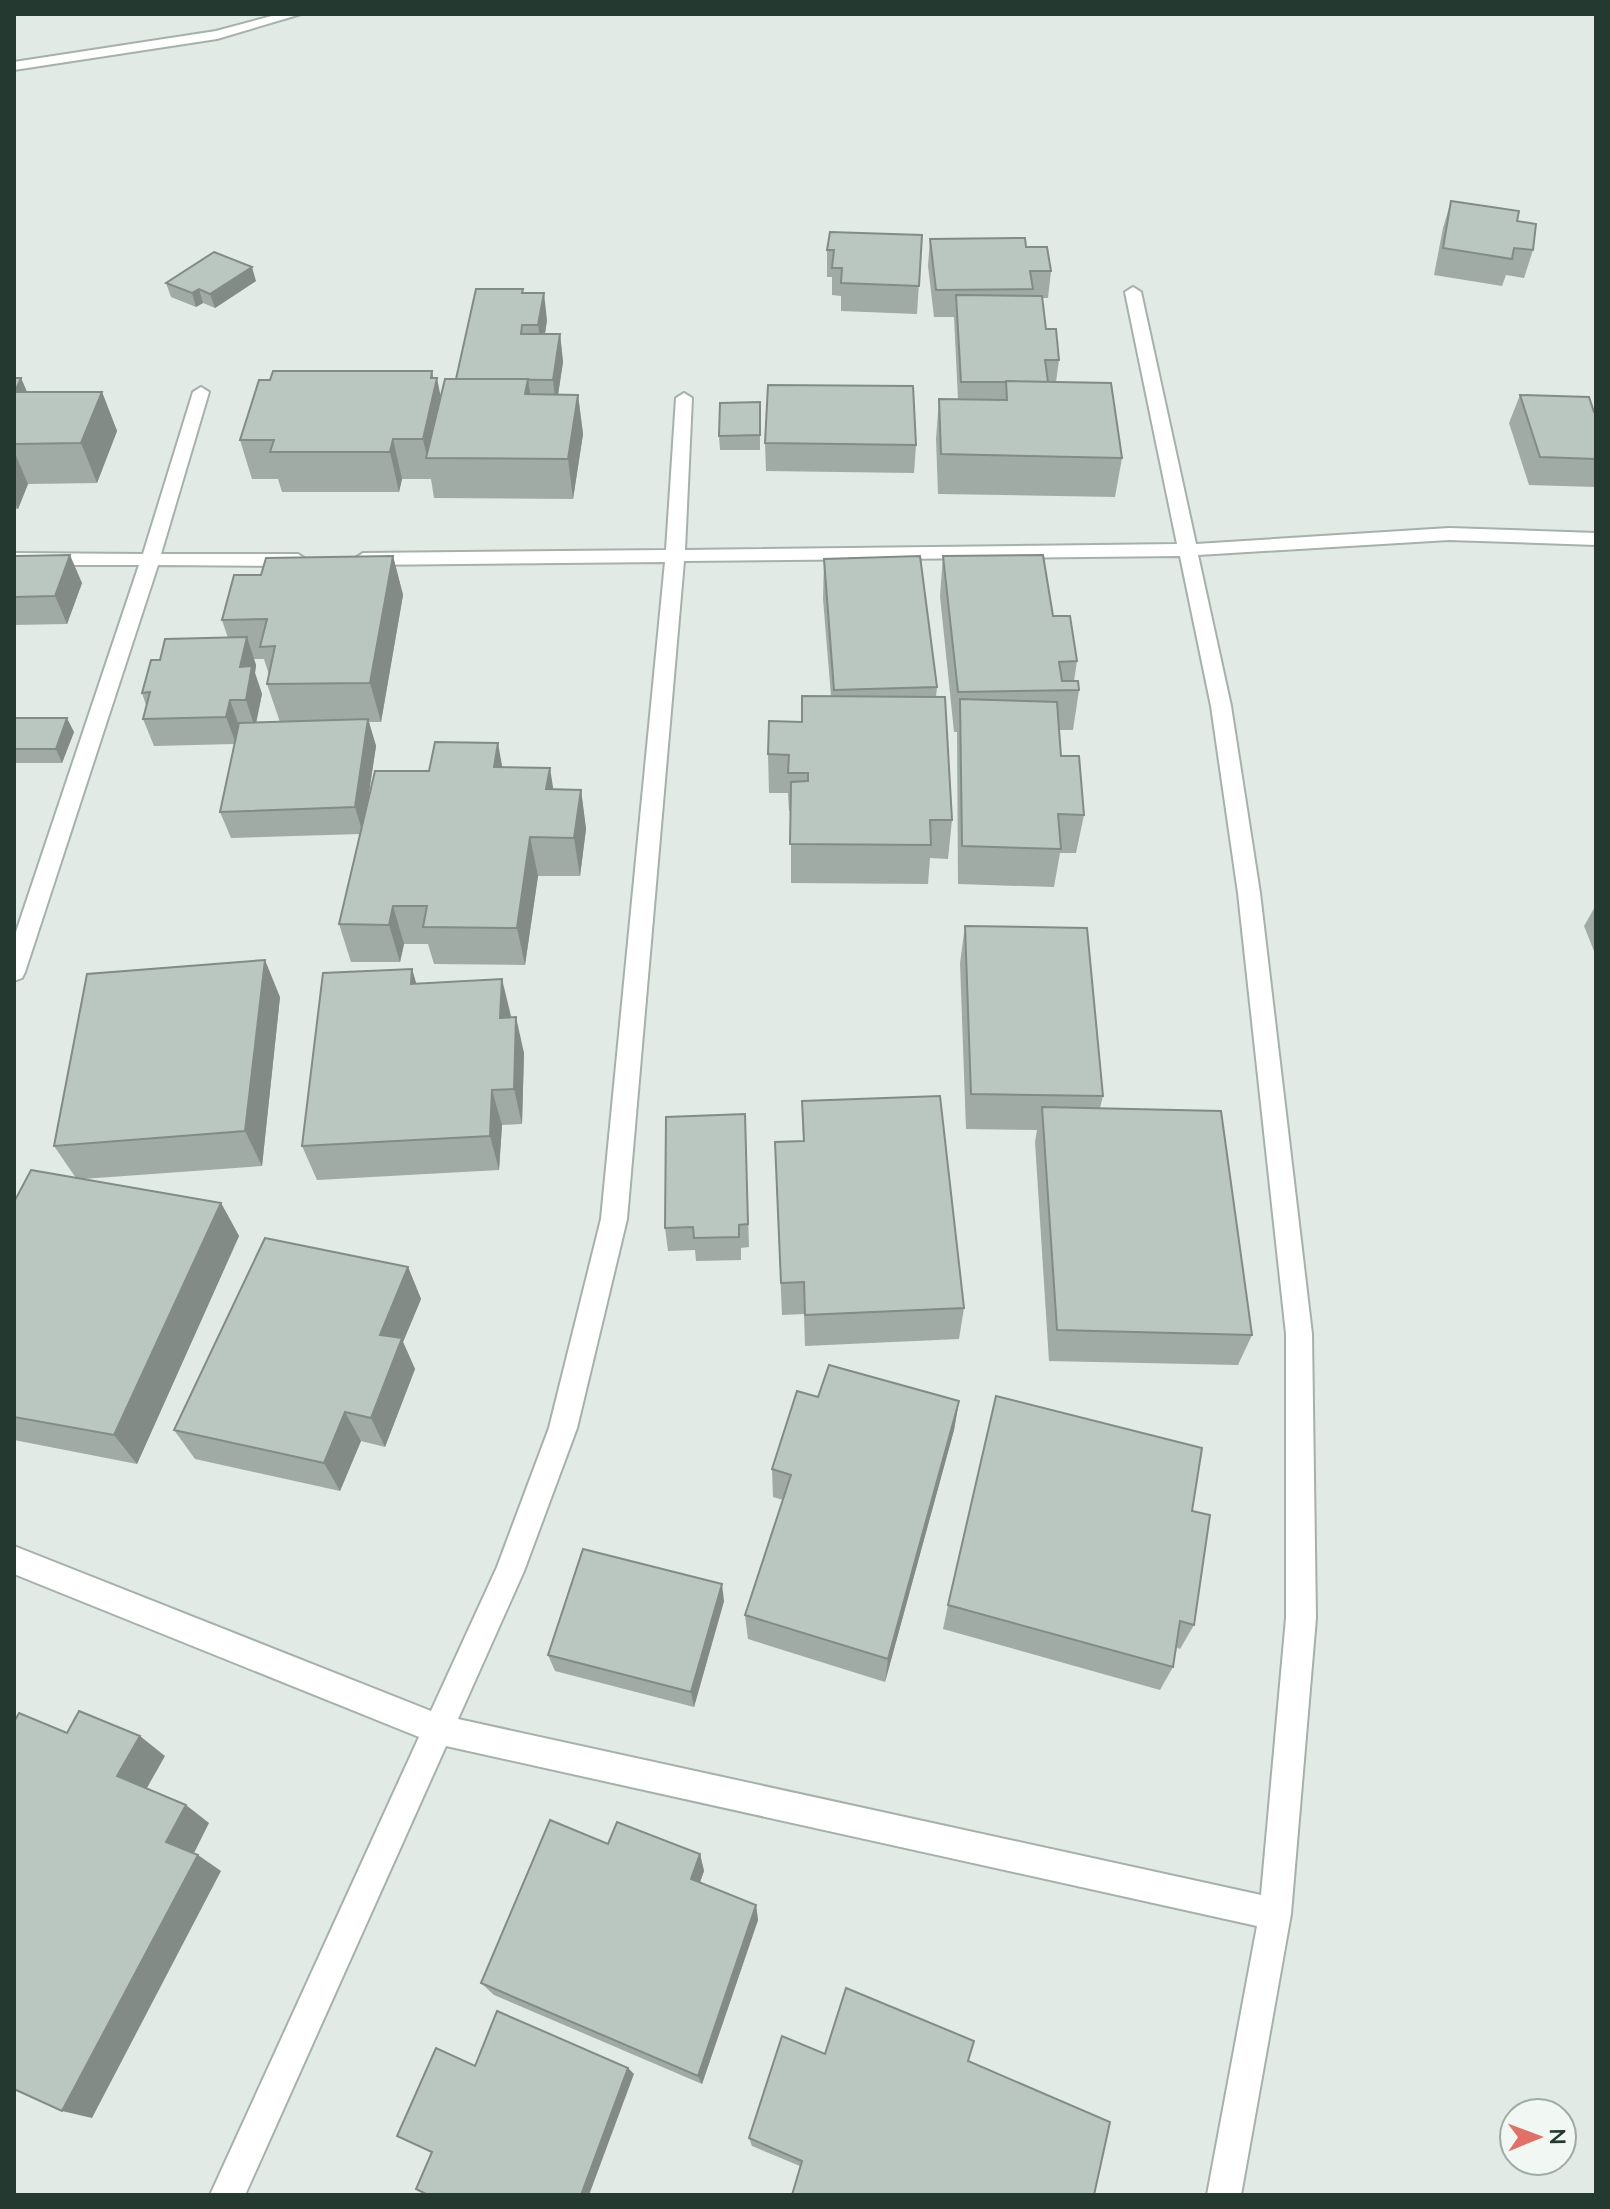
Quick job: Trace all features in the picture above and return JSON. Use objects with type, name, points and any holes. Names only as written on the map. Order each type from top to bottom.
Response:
[{"type":"street","points":[[14,66],[217,35],[294,14]]},
{"type":"street","points":[[1133,292],[1221,706],[1249,893],[1299,1334],[1301,1618],[1275,1914],[1224,2195]]},
{"type":"street","points":[[14,972],[150,561],[201,392]]},
{"type":"street","points":[[227,2195],[510,1571],[563,1428],[614,1219],[675,556],[684,398]]},
{"type":"street","points":[[14,559],[333,560],[1187,550],[1449,534],[1596,539]]},
{"type":"street","points":[[14,1560],[440,1730],[1275,1914]]},
{"type":"building","points":[[1451,201],[1519,211],[1517,221],[1536,224],[1533,250],[1514,248],[1512,259],[1443,248]]},
{"type":"building","points":[[830,232],[922,235],[919,286],[841,283],[842,268],[832,268],[834,250],[827,250]]},
{"type":"building","points":[[1025,238],[1026,247],[1047,247],[1051,271],[1030,271],[1033,289],[936,290],[930,239]]},
{"type":"building","points":[[214,252],[252,267],[210,294],[199,289],[192,293],[166,283]]},
{"type":"building","points":[[476,289],[523,289],[522,293],[544,293],[538,325],[522,325],[521,334],[560,334],[553,380],[456,379]]},
{"type":"building","points":[[956,295],[1042,296],[1046,329],[1056,329],[1059,360],[1045,360],[1048,382],[961,382]]},
{"type":"building","points":[[273,371],[432,371],[431,378],[437,378],[423,439],[393,439],[390,452],[270,452],[274,440],[240,440],[259,380],[270,380]]},
{"type":"building","points":[[14,378],[21,378],[15,392],[102,392],[81,443],[14,444]]},
{"type":"building","points":[[445,379],[528,379],[525,394],[578,395],[568,459],[426,458]]},
{"type":"building","points":[[1006,381],[1111,383],[1122,458],[941,454],[939,399],[1007,400]]},
{"type":"building","points":[[768,385],[913,386],[916,445],[765,443]]},
{"type":"building","points":[[1520,395],[1589,397],[1596,412],[1596,459],[1540,457]]},
{"type":"building","points":[[760,402],[760,435],[719,436],[720,403]]},
{"type":"building","points":[[70,555],[55,596],[14,597],[14,556]]},
{"type":"building","points":[[1043,555],[1053,616],[1070,616],[1077,661],[1059,662],[1062,681],[1078,681],[1079,690],[958,692],[943,556]]},
{"type":"building","points":[[393,556],[370,683],[267,684],[275,646],[260,647],[267,619],[222,620],[234,575],[261,575],[266,558]]},
{"type":"building","points":[[920,556],[937,687],[834,690],[824,559]]},
{"type":"building","points":[[247,637],[240,667],[252,666],[246,700],[230,700],[226,717],[143,719],[150,692],[142,693],[151,660],[160,660],[165,639]]},
{"type":"building","points":[[802,696],[945,697],[952,820],[930,820],[931,845],[790,844],[791,782],[808,781],[808,773],[788,773],[789,755],[768,754],[769,721],[802,722]]},
{"type":"building","points":[[960,699],[1057,702],[1061,756],[1079,756],[1084,815],[1058,814],[1061,849],[962,846]]},
{"type":"building","points":[[14,718],[67,718],[56,749],[14,749]]},
{"type":"building","points":[[368,719],[355,807],[220,812],[239,723]]},
{"type":"building","points":[[435,742],[498,743],[494,767],[550,768],[546,789],[581,790],[574,838],[530,837],[517,928],[423,927],[427,906],[393,906],[389,925],[339,924],[375,771],[429,771]]},
{"type":"building","points":[[965,926],[1087,928],[1103,1096],[971,1094]]},
{"type":"building","points":[[265,960],[245,1131],[54,1146],[87,974]]},
{"type":"building","points":[[412,969],[411,984],[502,979],[500,1018],[516,1017],[514,1089],[492,1090],[490,1136],[302,1146],[323,973]]},
{"type":"building","points":[[940,1096],[964,1308],[805,1315],[804,1282],[781,1283],[775,1142],[804,1141],[802,1101]]},
{"type":"building","points":[[1042,1107],[1221,1111],[1252,1335],[1057,1330]]},
{"type":"building","points":[[745,1114],[748,1224],[739,1225],[739,1237],[694,1238],[693,1227],[665,1228],[666,1117]]},
{"type":"building","points":[[31,1170],[221,1203],[114,1435],[14,1417],[14,1202]]},
{"type":"building","points":[[265,1238],[408,1267],[380,1335],[402,1338],[371,1418],[345,1412],[324,1463],[174,1430]]},
{"type":"building","points":[[829,1365],[959,1401],[888,1659],[745,1615],[791,1475],[772,1469],[797,1391],[818,1397]]},
{"type":"building","points":[[996,1396],[1202,1448],[1192,1511],[1210,1515],[1194,1625],[1180,1621],[1173,1667],[948,1605]]},
{"type":"building","points":[[583,1549],[722,1584],[691,1692],[548,1655]]},
{"type":"building","points":[[79,1711],[140,1736],[117,1776],[186,1805],[166,1842],[198,1855],[62,2111],[14,2089],[14,1722],[19,1713],[67,1733]]},
{"type":"building","points":[[550,1820],[608,1844],[617,1822],[700,1854],[691,1879],[756,1905],[698,2076],[481,1983]]},
{"type":"building","points":[[846,1988],[974,2041],[968,2061],[1110,2122],[1094,2195],[792,2195],[802,2161],[749,2138],[782,2036],[825,2054]]},
{"type":"building","points":[[497,2011],[628,2068],[581,2195],[428,2195],[416,2189],[432,2152],[397,2136],[436,2048],[475,2066]]}]
